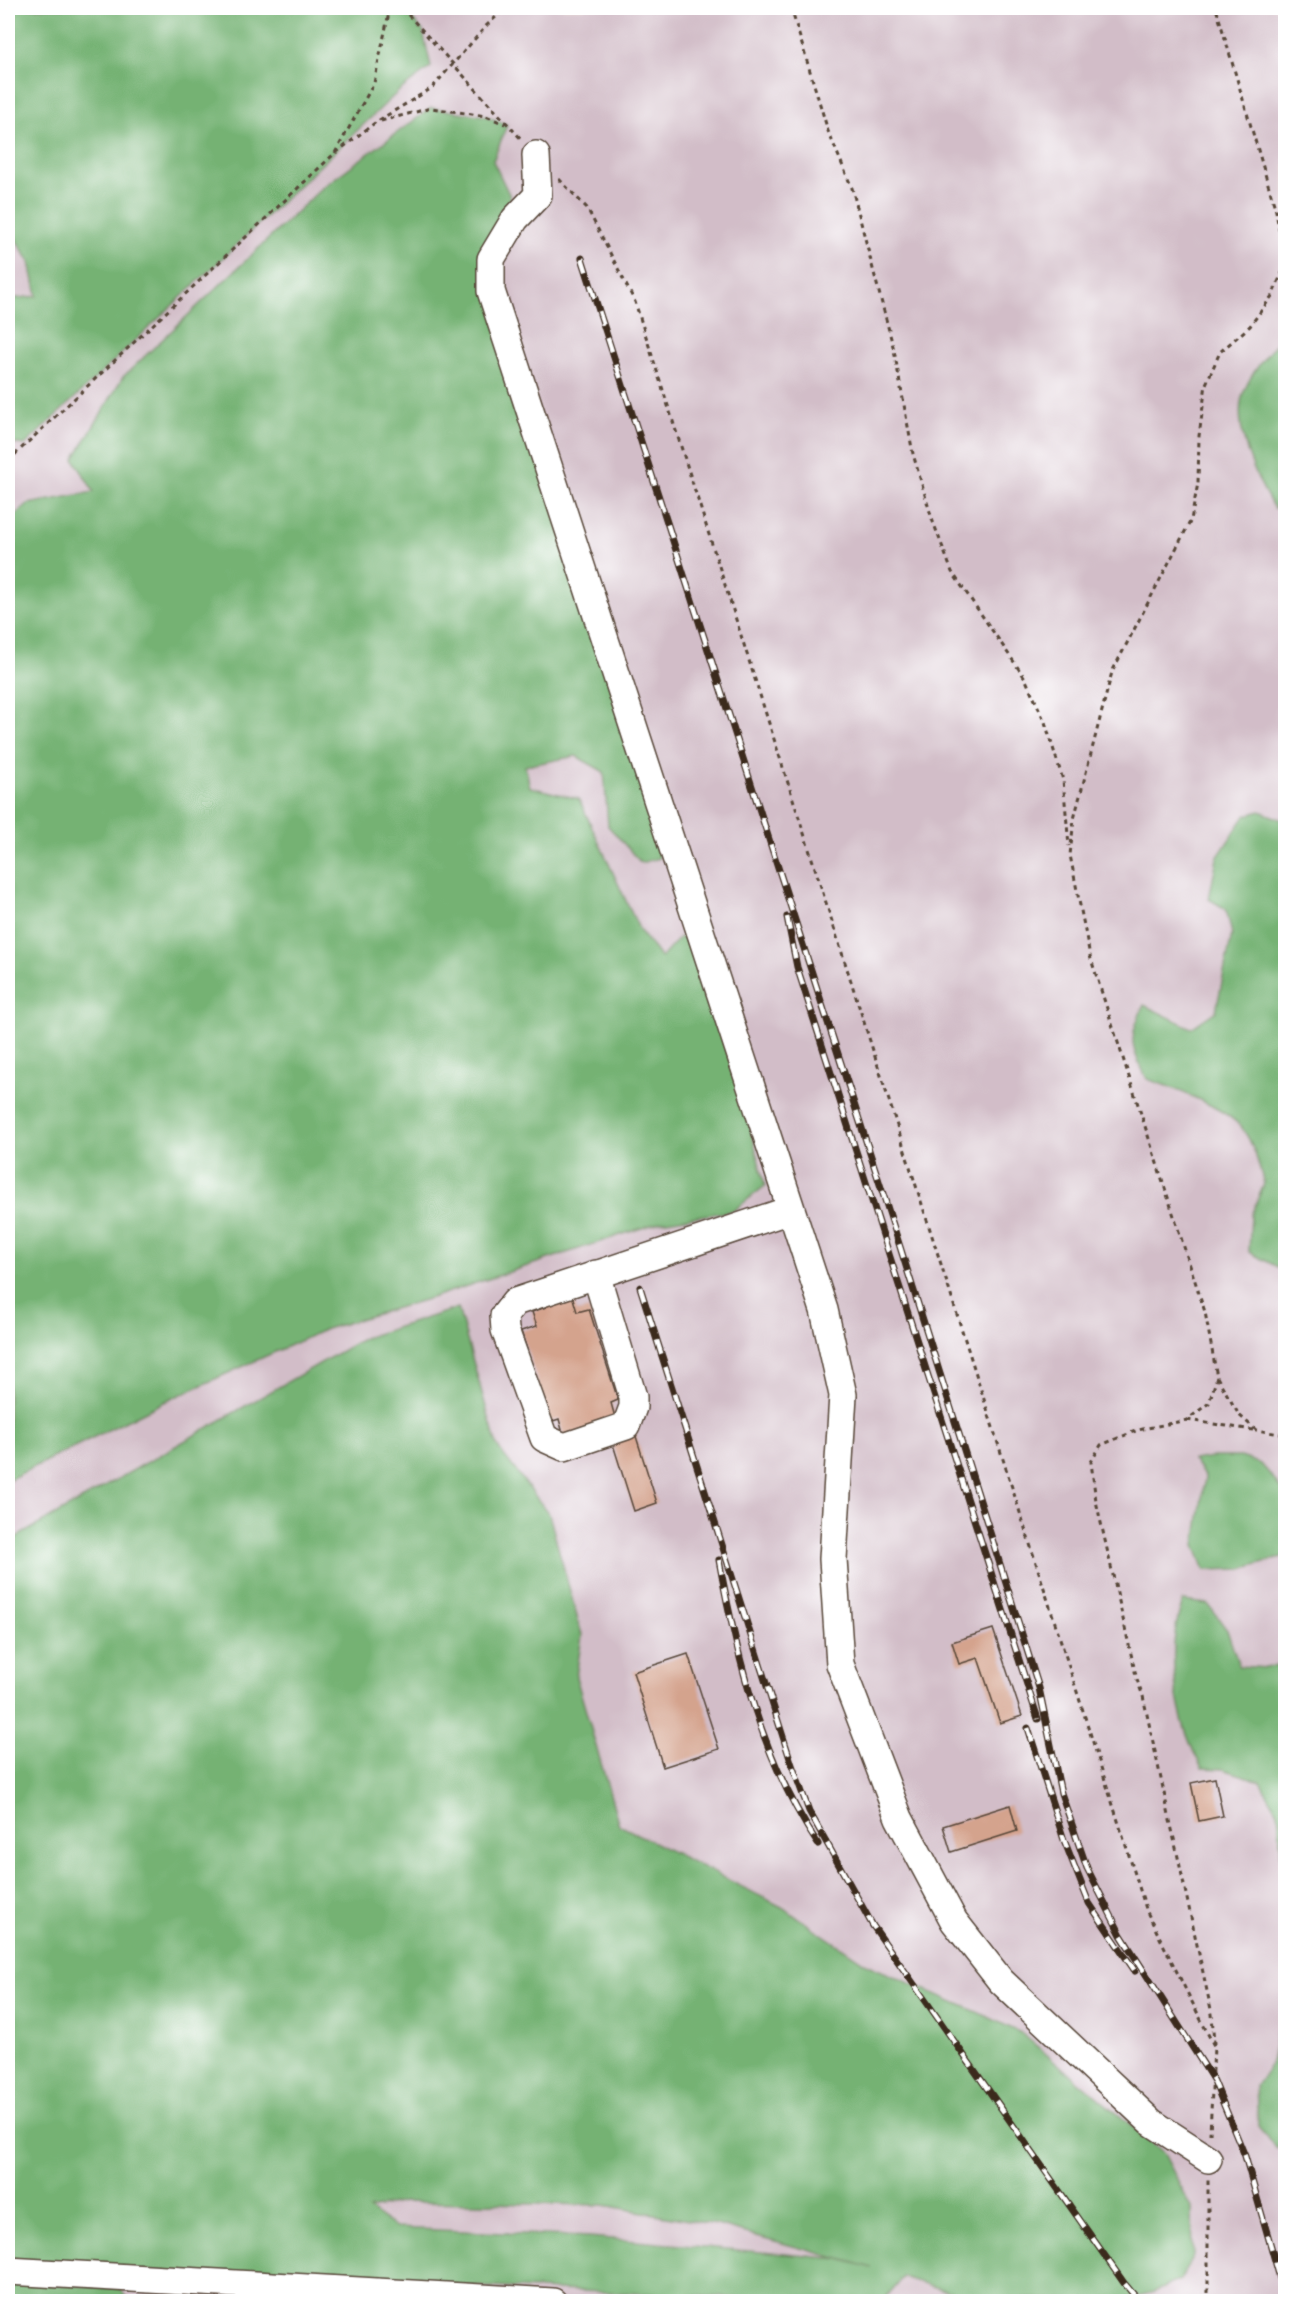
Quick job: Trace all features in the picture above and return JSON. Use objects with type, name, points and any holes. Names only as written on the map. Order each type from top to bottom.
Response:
[{"type":"lane","points":[[536,155],[537,195],[515,219],[491,259],[491,291],[824,1310],[843,1395],[833,1559],[840,1664],[899,1818],[954,1921],[1001,1981],[1150,2122],[1208,2159]]},
{"type":"lane","points":[[596,1274],[633,1397],[633,1407],[626,1426],[564,1447],[544,1438],[505,1329],[504,1316],[515,1302],[596,1274],[790,1210]]},
{"type":"lane","points":[[8,2271],[446,2298],[553,2301]]},
{"type":"path","points":[[333,155],[374,83],[390,8]]},
{"type":"path","points":[[402,8],[587,208],[635,302],[1147,1912],[1214,2046]]},
{"type":"path","points":[[8,461],[333,155],[376,122],[432,88],[506,8]]},
{"type":"path","points":[[791,8],[828,131],[852,188],[894,350],[913,454],[932,519],[952,572],[1025,678],[1045,722],[1063,780],[1070,855],[1090,956],[1205,1312],[1217,1377],[1239,1414],[1256,1430]]},
{"type":"path","points":[[1070,855],[1074,819],[1112,672],[1191,520],[1198,483],[1199,436],[1206,384],[1221,352],[1250,326],[1272,296],[1285,266],[1276,210],[1216,8]]},
{"type":"path","points":[[376,122],[431,108],[486,116],[507,124]]},
{"type":"path","points":[[1187,1420],[1209,1403],[1217,1377]]},
{"type":"path","points":[[1208,2301],[1208,2159],[1214,2046],[1210,2003],[1143,1696],[1134,1669],[1096,1501],[1091,1462],[1101,1445],[1138,1430],[1187,1420],[1286,1435]]},
{"type":"shaded area","points":[[8,8],[1285,8],[1285,2301],[8,2301]]},
{"type":"green space","points":[[8,8],[402,8],[423,31],[431,67],[399,91],[25,445],[8,443],[8,299],[37,296],[30,262],[8,227]]},
{"type":"green space","points":[[431,108],[486,116],[507,125],[493,161],[509,194],[515,219],[491,259],[667,826],[659,858],[641,863],[608,826],[604,772],[576,756],[525,766],[530,787],[579,799],[640,931],[661,958],[680,937],[705,945],[765,1186],[733,1211],[660,1222],[431,1298],[326,1329],[164,1402],[8,1480],[8,521],[28,504],[94,492],[74,459],[123,377],[324,186]]},
{"type":"green space","points":[[1285,333],[1285,510],[1274,508],[1260,483],[1243,437],[1240,407],[1251,377]]},
{"type":"green space","points":[[1260,811],[1285,821],[1285,1271],[1249,1252],[1251,1215],[1264,1184],[1256,1155],[1246,1134],[1234,1120],[1224,1113],[1147,1079],[1137,1058],[1133,1042],[1135,1026],[1144,1005],[1191,1028],[1216,1011],[1232,934],[1226,909],[1209,899],[1217,858],[1245,816]]},
{"type":"green space","points":[[458,1308],[497,1446],[549,1514],[582,1635],[576,1677],[619,1825],[782,1907],[868,1965],[1021,2033],[1163,2152],[1192,2208],[1193,2256],[1180,2280],[1154,2292],[1118,2301],[970,2298],[903,2277],[883,2301],[823,2302],[177,2273],[8,2263],[8,1542],[364,1338]],"holes":[[[404,2202],[603,2205],[717,2225],[839,2259],[590,2237],[396,2228],[369,2209]]]},
{"type":"green space","points":[[1212,1457],[1241,1457],[1261,1464],[1274,1479],[1285,1495],[1285,1556],[1241,1569],[1205,1570],[1195,1545],[1205,1477],[1193,1460]]},
{"type":"green space","points":[[1183,1601],[1208,1604],[1227,1630],[1239,1666],[1267,1668],[1285,1662],[1285,1903],[1278,1812],[1260,1781],[1223,1769],[1202,1768],[1185,1730],[1174,1664],[1177,1621]]},
{"type":"green space","points":[[1285,2019],[1285,2145],[1276,2148],[1258,2126],[1256,2086],[1271,2064],[1279,2022]]},
{"type":"green space","points":[[8,2282],[120,2288],[130,2301],[8,2301]]},
{"type":"building","points":[[572,1295],[577,1312],[589,1309],[618,1400],[611,1403],[616,1421],[564,1437],[559,1419],[550,1422],[521,1331],[537,1326],[532,1312],[546,1307],[545,1303]]},
{"type":"building","points":[[634,1430],[657,1503],[634,1511],[611,1438]]},
{"type":"building","points":[[993,1629],[1022,1716],[1000,1723],[978,1658],[959,1664],[952,1642]]},
{"type":"building","points":[[688,1654],[719,1749],[663,1767],[633,1672]]},
{"type":"building","points":[[1215,1778],[1223,1816],[1199,1821],[1191,1783]]},
{"type":"building","points":[[1010,1805],[1017,1831],[951,1852],[943,1826]]},
{"type":"railway","points":[[582,258],[895,1231],[1039,1688],[1061,1793],[1087,1868],[1121,1935],[1214,2081],[1245,2156],[1286,2299]]},
{"type":"railway","points":[[787,917],[797,967],[1038,1719]]},
{"type":"railway","points":[[640,1287],[792,1765],[809,1811],[873,1926],[1124,2283],[1140,2302]]},
{"type":"railway","points":[[719,1560],[734,1634],[754,1708],[781,1778],[818,1844]]},
{"type":"railway","points":[[1028,1728],[1064,1840],[1089,1903],[1135,1971]]}]
